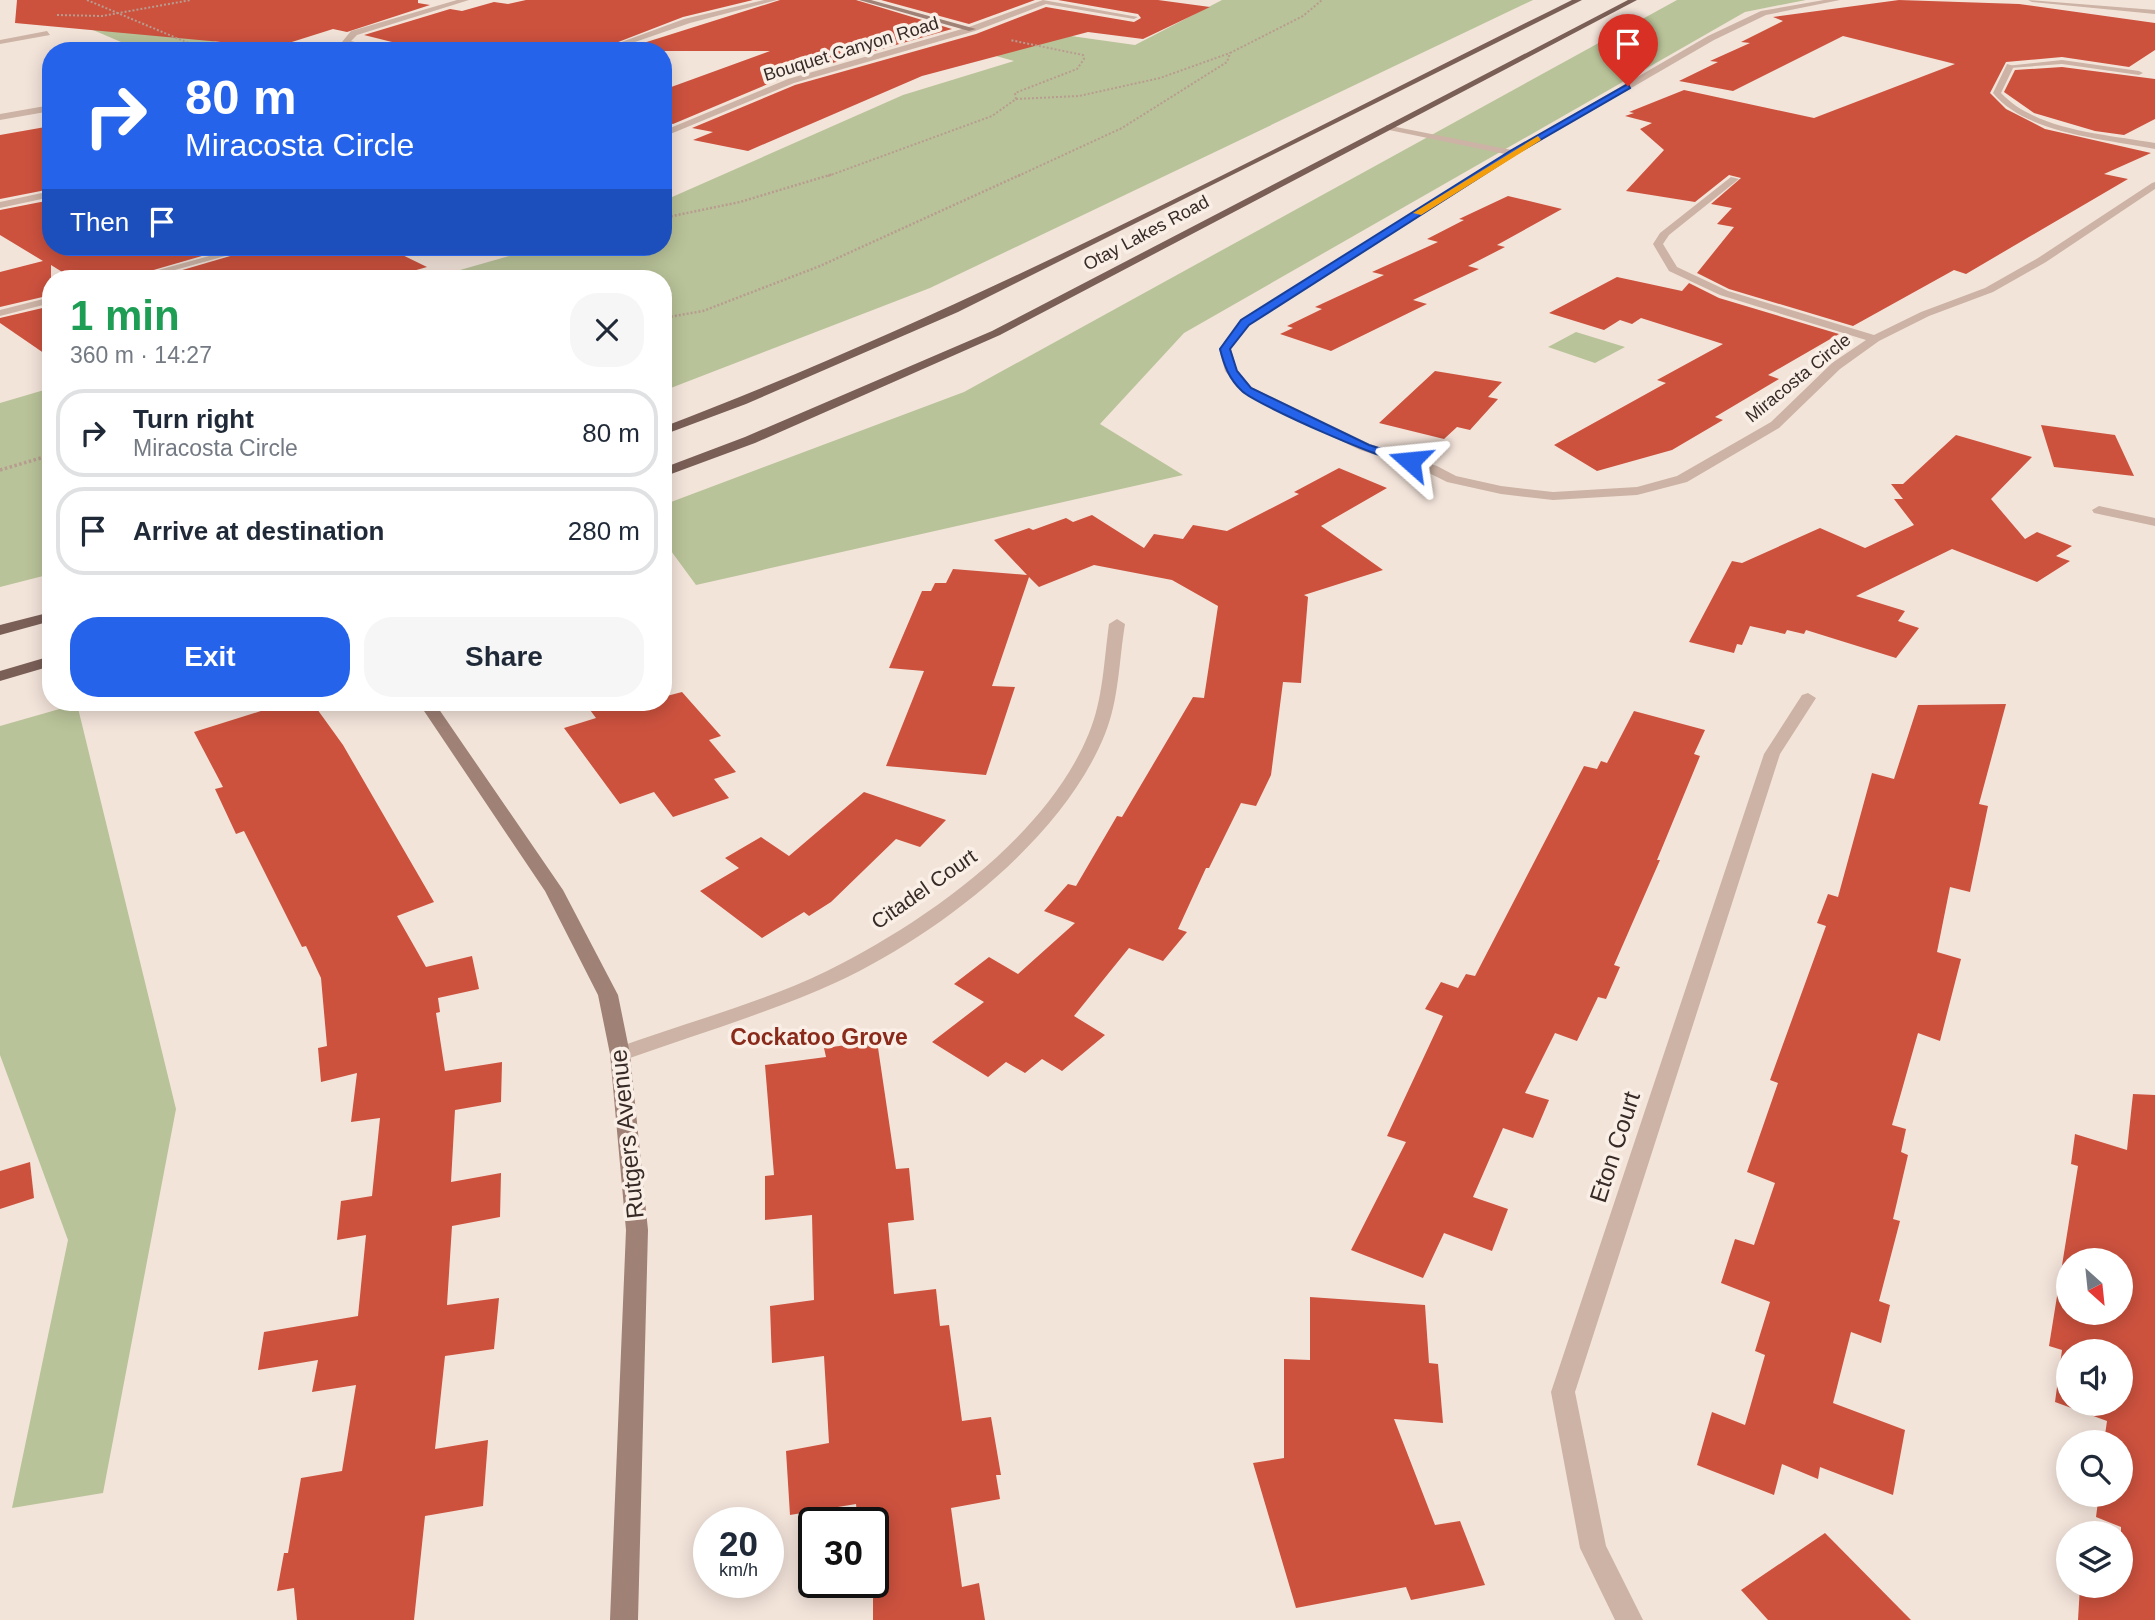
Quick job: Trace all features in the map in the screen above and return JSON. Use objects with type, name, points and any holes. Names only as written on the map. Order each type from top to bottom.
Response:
[{"type":"main road","points":[[863,0],[972,29]]},
{"type":"main road","name":"Otay Lakes Road","points":[[672,428],[742,401],[954,310],[1578,0]]},
{"type":"main road","name":"Otay Lakes Road","points":[[672,470],[750,440],[996,333],[1633,0]]},
{"type":"main road","points":[[0,629],[42,618]]},
{"type":"main road","points":[[0,676],[42,664]]},
{"type":"main road","name":"Rutgers Avenue","points":[[432,711],[554,890],[608,995],[620,1054],[637,1230],[624,1620]]},
{"type":"street","points":[[346,42],[354,33],[465,0]]},
{"type":"street","points":[[626,42],[687,21],[773,0]]},
{"type":"street","name":"Miracosta Circle","points":[[1836,0],[1790,7],[1749,18],[1513,153],[1245,323],[1225,349],[1231,371],[1247,390],[1365,447],[1432,468],[1452,479],[1527,494],[1611,495],[1682,479],[1774,425],[1836,366],[1875,339],[1925,314],[1989,290],[2042,260],[2155,185]]},
{"type":"street","points":[[2032,0],[2155,12]]},
{"type":"street","points":[[1048,1],[1134,17]]},
{"type":"street","name":"Bouquet Canyon Road","points":[[672,130],[791,81],[972,29],[1048,1]]},
{"type":"street","points":[[0,42],[47,33]]},
{"type":"street","points":[[2139,73],[2062,62],[2010,66],[1997,93],[2016,110],[2052,123],[2155,146]]},
{"type":"street","points":[[0,117],[42,109]]},
{"type":"street","points":[[1389,127],[1513,153]]},
{"type":"street","points":[[1734,179],[1665,233],[1658,244],[1673,269],[1724,293],[1875,339]]},
{"type":"street","points":[[0,205],[42,196]]},
{"type":"street","points":[[165,270],[218,256]]},
{"type":"street","points":[[0,313],[42,302]]},
{"type":"street","points":[[2099,510],[2155,522]]},
{"type":"street","name":"Citadel Court","points":[[620,1054],[803,989],[917,926],[986,875],[1025,839],[1056,803],[1098,733],[1117,624]]},
{"type":"street","name":"Eton Court","points":[[1629,1620],[1593,1548],[1563,1391],[1772,754],[1808,698]]},
{"type":"path","points":[[87,0],[180,42]]},
{"type":"path","points":[[47,33],[39,23],[53,16],[73,13],[84,17],[120,13],[191,0]]},
{"type":"path","points":[[672,216],[734,202],[897,153],[989,118],[1008,108],[1016,99],[1079,96],[1160,78],[1230,53],[1303,16],[1322,0]]},
{"type":"path","points":[[972,29],[987,35],[1083,55],[1084,59],[1077,69],[1015,93],[1016,99]]},
{"type":"path","points":[[672,316],[703,311],[820,266],[1122,128],[1227,62],[1230,53]]},
{"type":"path","points":[[0,470],[42,458]]},
{"type":"green space","points":[[23,0],[109,0],[216,42],[121,42]]},
{"type":"green space","points":[[1222,0],[1533,0],[930,288],[672,388],[672,270],[460,270],[509,256],[672,256],[672,197],[903,95],[1014,61],[953,44],[1014,28],[1135,45]]},
{"type":"green space","points":[[1677,0],[1806,0],[1745,12],[1184,333],[1100,424],[1183,475],[696,585],[672,552],[672,502],[964,392]]},
{"type":"green space","points":[[1576,332],[1625,347],[1595,363],[1548,347]]},
{"type":"green space","points":[[42,391],[42,576],[0,587],[0,403]]},
{"type":"green space","points":[[52,711],[79,711],[176,1109],[103,1493],[12,1508],[68,1240],[0,1055],[0,726]]},
{"type":"building","points":[[17,0],[418,0],[418,3],[430,5],[347,32],[333,29],[292,42],[222,42],[15,23]]},
{"type":"building","points":[[526,0],[753,0],[683,17],[618,42],[392,42],[364,35],[450,9],[462,11],[494,2],[508,4]]},
{"type":"building","points":[[780,0],[856,0],[952,29],[787,76],[673,124],[672,87],[770,51],[672,51],[672,42],[647,42]]},
{"type":"building","points":[[881,0],[1035,0],[969,24]]},
{"type":"building","points":[[1058,0],[1158,0],[1210,7],[1143,39],[1088,32],[922,76],[748,151],[693,140],[713,132],[692,128],[795,85],[976,34],[1046,7],[1134,22],[1141,18],[1138,14]]},
{"type":"building","points":[[1899,0],[2019,4],[2155,23],[2155,50],[2129,67],[2062,57],[2006,62],[1990,93],[2006,109],[2045,129],[2151,153],[2104,174],[2128,179],[1966,274],[1954,270],[1853,326],[1729,289],[1697,273],[1734,227],[1717,224],[1732,208],[1711,204],[1741,178],[1729,175],[1695,202],[1626,191],[1664,150],[1640,129],[1652,123],[1625,116],[1684,90],[1814,118],[1955,64],[1843,36],[1733,91],[1679,81],[1718,62],[1710,61],[1750,43],[1741,42],[1783,21],[1773,17]]},
{"type":"building","points":[[2062,67],[2155,79],[2155,119],[2124,135],[2095,131],[2034,113],[2004,92],[2015,70]]},
{"type":"building","points":[[42,128],[42,191],[0,199],[0,135]]},
{"type":"building","points":[[1508,196],[1562,209],[1497,245],[1505,247],[1468,266],[1479,269],[1413,300],[1427,304],[1331,351],[1280,334],[1293,328],[1287,326],[1322,309],[1315,307],[1384,275],[1372,272],[1438,242],[1427,239],[1464,220],[1459,219]]},
{"type":"building","points":[[42,202],[42,256],[202,256],[154,270],[59,270],[51,265],[51,270],[42,270],[42,297],[0,307],[0,272],[43,261],[0,235],[0,210]]},
{"type":"building","points":[[230,256],[404,256],[427,267],[416,270],[182,270]]},
{"type":"building","points":[[1617,277],[1682,291],[1689,283],[1719,298],[1839,334],[1768,375],[1779,379],[1715,417],[1723,420],[1672,450],[1597,471],[1554,445],[1666,383],[1657,380],[1723,344],[1641,318],[1632,324],[1620,320],[1604,330],[1549,313]]},
{"type":"building","points":[[42,308],[42,352],[0,323],[0,318]]},
{"type":"building","points":[[1435,371],[1502,382],[1488,397],[1498,399],[1470,430],[1457,427],[1444,439],[1379,423]]},
{"type":"building","points":[[2041,425],[2115,435],[2134,476],[2054,467]]},
{"type":"building","points":[[1956,435],[2032,457],[1991,499],[2025,539],[2037,532],[2072,546],[2056,556],[2070,561],[2037,582],[1952,549],[1856,596],[1905,611],[1898,621],[1919,628],[1896,658],[1806,630],[1804,634],[1787,630],[1785,634],[1750,626],[1742,645],[1737,644],[1734,653],[1689,642],[1732,561],[1742,563],[1820,528],[1865,548],[1914,525],[1894,499],[1903,499],[1891,484],[1903,484]]},
{"type":"building","points":[[1339,468],[1387,488],[1321,526],[1383,570],[1304,595],[1308,597],[1301,683],[1283,682],[1271,775],[1256,806],[1241,803],[1209,868],[1206,868],[1178,929],[1187,932],[1163,961],[1129,948],[1074,1016],[1105,1035],[1062,1071],[1042,1059],[1025,1073],[1006,1062],[988,1077],[932,1042],[984,1002],[954,984],[989,957],[1018,974],[1075,923],[1044,911],[1068,884],[1076,886],[1117,816],[1122,817],[1193,697],[1204,698],[1218,606],[1172,580],[1094,565],[1039,587],[1029,577],[992,686],[1015,687],[986,775],[886,766],[924,671],[889,668],[922,591],[931,591],[935,583],[946,583],[953,569],[1027,575],[994,540],[1029,528],[1033,530],[1066,518],[1073,522],[1092,515],[1144,548],[1154,534],[1183,539],[1193,525],[1227,531],[1299,494],[1294,492]]},
{"type":"building","points":[[682,692],[721,736],[709,740],[736,772],[714,779],[729,798],[673,817],[654,792],[620,804],[564,728],[596,718],[591,711],[672,711],[672,695]]},
{"type":"building","points":[[2006,704],[1979,804],[1988,806],[1970,892],[1950,887],[1937,952],[1961,959],[1940,1041],[1918,1033],[1892,1125],[1906,1129],[1901,1152],[1908,1155],[1893,1219],[1900,1221],[1879,1301],[1890,1305],[1881,1343],[1851,1332],[1833,1403],[1905,1430],[1893,1495],[1820,1467],[1818,1479],[1782,1464],[1774,1495],[1697,1465],[1712,1412],[1745,1425],[1765,1355],[1755,1351],[1770,1302],[1721,1283],[1735,1239],[1754,1245],[1775,1183],[1747,1172],[1778,1083],[1770,1080],[1826,926],[1817,923],[1828,894],[1838,897],[1872,773],[1894,779],[1918,705]]},
{"type":"building","points":[[261,711],[318,711],[343,745],[434,902],[397,916],[426,967],[472,956],[479,989],[438,998],[440,1012],[436,1013],[445,1071],[502,1062],[501,1102],[455,1110],[451,1182],[501,1173],[500,1217],[452,1226],[447,1305],[499,1298],[494,1349],[445,1356],[435,1449],[488,1440],[483,1506],[425,1516],[414,1620],[297,1620],[294,1588],[277,1591],[284,1553],[288,1553],[301,1478],[342,1471],[356,1385],[312,1392],[318,1360],[258,1370],[264,1332],[358,1316],[366,1235],[337,1240],[341,1201],[372,1196],[380,1118],[351,1122],[357,1073],[321,1082],[318,1048],[327,1046],[321,978],[306,946],[302,947],[244,831],[236,834],[215,789],[223,787],[194,732]]},
{"type":"building","points":[[1634,711],[1705,730],[1694,754],[1700,756],[1657,860],[1660,860],[1614,965],[1620,967],[1606,999],[1598,997],[1577,1041],[1555,1033],[1525,1093],[1549,1100],[1533,1138],[1503,1128],[1473,1197],[1508,1209],[1492,1251],[1444,1233],[1423,1278],[1351,1250],[1406,1142],[1387,1136],[1443,1016],[1425,1009],[1441,982],[1458,988],[1466,974],[1475,976],[1584,766],[1597,769],[1601,761],[1607,763]]},
{"type":"building","points":[[864,792],[946,820],[920,847],[896,839],[831,902],[809,916],[804,912],[762,938],[700,891],[739,868],[725,858],[761,837],[789,856]]},
{"type":"building","points":[[877,1041],[896,1169],[909,1168],[914,1220],[888,1223],[894,1294],[936,1289],[940,1326],[949,1325],[962,1421],[991,1417],[1001,1475],[996,1475],[1000,1499],[951,1508],[962,1587],[979,1583],[985,1620],[873,1620],[873,1598],[889,1598],[889,1507],[856,1507],[856,1504],[798,1507],[798,1514],[790,1515],[786,1451],[829,1443],[824,1356],[772,1363],[770,1306],[814,1300],[812,1215],[765,1220],[765,1176],[774,1175],[765,1065],[826,1057],[824,1048]]},
{"type":"building","points":[[2133,1094],[2155,1095],[2155,1620],[2078,1620],[2079,1598],[2133,1598],[2133,1521],[2106,1521],[2096,1517],[2097,1507],[2133,1507],[2133,1430],[2106,1430],[2107,1421],[2093,1416],[2133,1416],[2133,1339],[2056,1339],[2056,1348],[2049,1346],[2056,1303],[2056,1325],[2133,1325],[2133,1248],[2065,1248],[2078,1166],[2071,1164],[2075,1134],[2127,1150]]},
{"type":"building","points":[[30,1162],[34,1198],[0,1209],[0,1171]]},
{"type":"building","points":[[1310,1297],[1425,1305],[1429,1363],[1438,1364],[1443,1423],[1394,1419],[1435,1525],[1460,1521],[1485,1585],[1411,1600],[1406,1587],[1296,1608],[1253,1463],[1284,1458],[1284,1359],[1310,1360]]},
{"type":"building","points":[[1825,1533],[1911,1620],[1768,1620],[1741,1590]]},
{"type":"slow traffic","points":[[1418,213],[1538,138]]},
{"type":"district","name":"Cockatoo Grove","points":[[819,1037]]},
{"type":"route","points":[[1410,461],[1365,447],[1247,390],[1231,371],[1225,349],[1245,323],[1513,153],[1628,86]]}]
